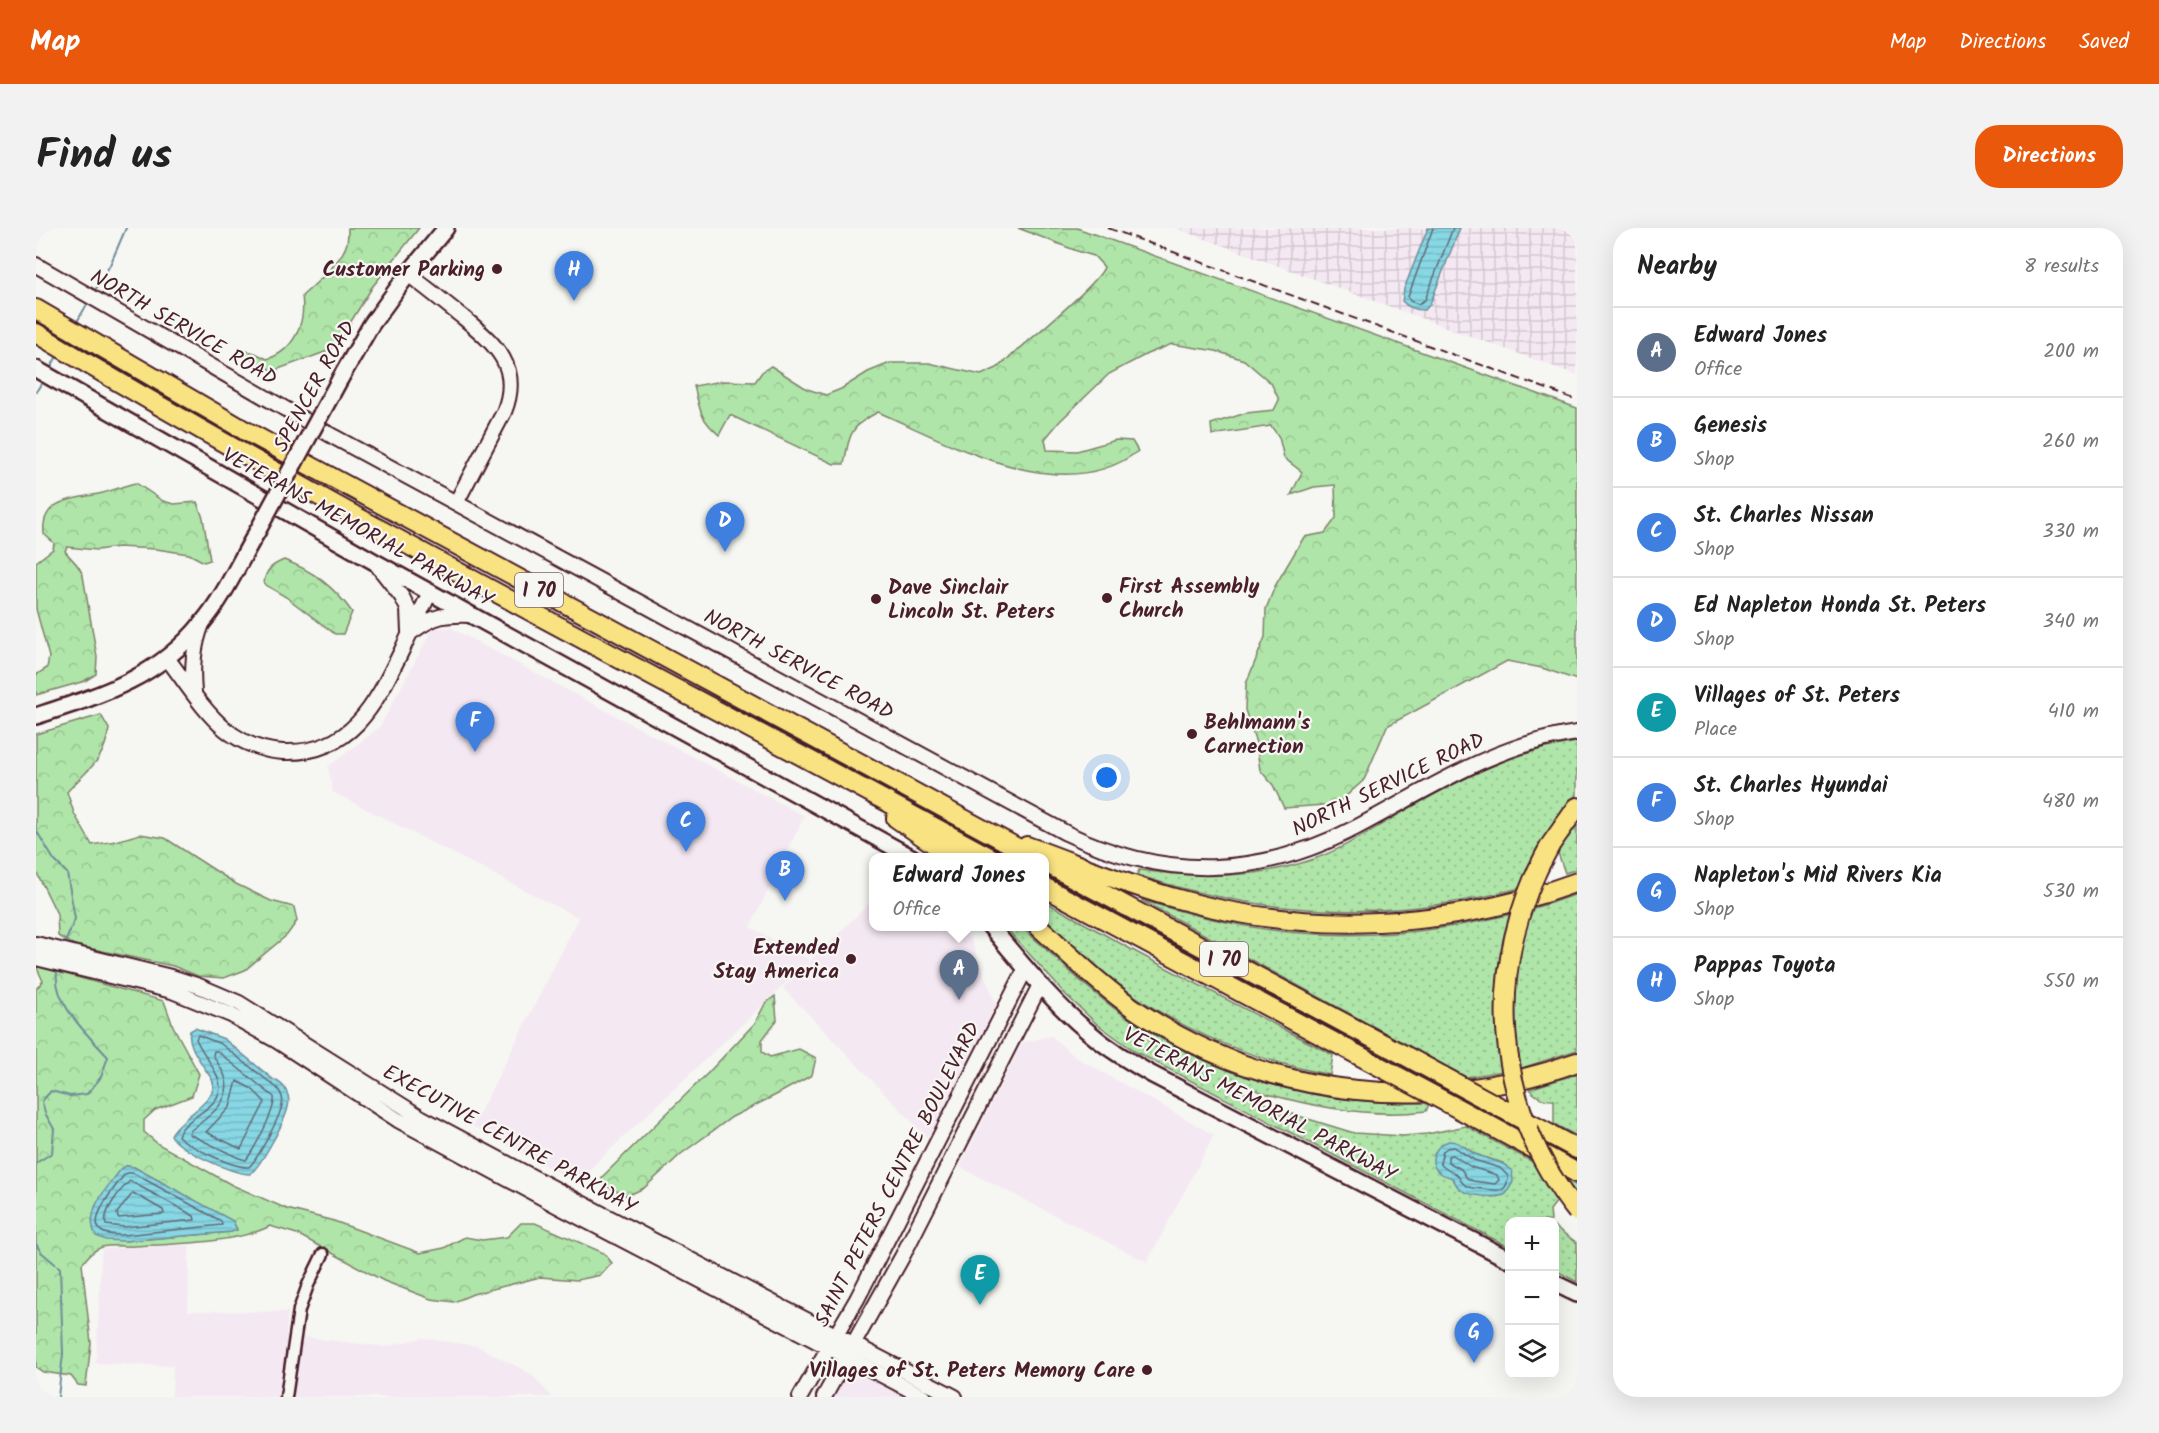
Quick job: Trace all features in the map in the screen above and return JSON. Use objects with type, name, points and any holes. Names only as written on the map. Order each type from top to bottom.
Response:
[{"type":"highway","name":"I 70","points":[[36,309],[264,441],[1027,853]]},
{"type":"highway","name":"I 70","points":[[40,335],[209,435],[982,853]]},
{"type":"highway","points":[[862,790],[901,822],[947,853]]},
{"type":"highway","points":[[1577,807],[1551,844],[1530,884],[1515,930],[1507,980],[1506,1032],[1513,1077],[1528,1129],[1545,1165],[1577,1212]]},
{"type":"highway","points":[[991,833],[1045,853]]},
{"type":"highway","points":[[1049,854],[1178,899],[1244,914],[1307,921],[1372,922],[1446,916],[1521,900],[1577,882]]},
{"type":"highway","name":"I 70","points":[[1049,865],[1577,1149]]},
{"type":"highway","name":"I 70","points":[[1049,890],[1577,1173]]},
{"type":"highway","points":[[1042,931],[1100,983],[1163,1027],[1230,1059],[1285,1078],[1348,1089],[1422,1094],[1502,1083],[1534,1076],[1577,1062]]},
{"type":"main road","name":"SPENCER ROAD","points":[[36,716],[119,687],[142,676],[167,658],[203,622],[257,532],[371,325],[408,274],[446,228]]},
{"type":"main road","name":"VETERANS MEMORIAL PARKWAY","points":[[36,369],[373,561],[904,853]]},
{"type":"main road","name":"VETERANS MEMORIAL PARKWAY","points":[[994,931],[1041,985],[1095,1038],[1151,1074],[1505,1258]]},
{"type":"main road","points":[[1559,1285],[1577,1294]]},
{"type":"street","name":"NORTH SERVICE ROAD","points":[[36,265],[334,437],[1066,834],[1091,846],[1140,861],[1187,867],[1231,867],[1286,856],[1316,847],[1356,828],[1491,756],[1543,739],[1577,733]]},
{"type":"street","points":[[408,274],[495,346],[507,364],[510,375],[509,396],[504,412],[456,503]]},
{"type":"street","points":[[373,561],[402,597],[408,609],[409,634]]},
{"type":"street","points":[[167,658],[224,728],[242,741],[274,751],[312,750],[343,737],[365,717],[430,592]]},
{"type":"street","points":[[409,634],[436,616],[471,615]]},
{"type":"street","points":[[194,692],[192,670],[194,649],[203,622]]},
{"type":"street","name":"EXECUTIVE CENTRE PARKWAY","points":[[38,952],[172,991],[231,1014],[278,1041],[398,1120],[924,1397]]},
{"type":"street","name":"EXECUTIVE CENTRE PARKWAY","points":[[85,964],[171,977],[239,1003],[413,1113],[955,1397]]},
{"type":"street","name":"SAINT PETERS CENTRE BOULEVARD","points":[[800,1397],[830,1348],[895,1227],[1026,968]]},
{"type":"street","name":"SAINT PETERS CENTRE BOULEVARD","points":[[824,1397],[848,1358],[913,1236],[1041,985]]},
{"type":"street","points":[[286,1397],[299,1310],[323,1254]]},
{"type":"shaded area","points":[[1175,228],[1577,228],[1577,375]]},
{"type":"shaded area","points":[[433,628],[451,628],[804,816],[750,927],[810,960],[576,1182],[473,1126],[579,918],[333,792],[328,767],[380,727]]},
{"type":"shaded area","points":[[869,904],[869,931],[963,931],[970,938],[996,1005],[928,1138],[783,988]]},
{"type":"shaded area","points":[[1051,1036],[1075,1057],[1214,1135],[1147,1262],[960,1167],[1022,1043]]},
{"type":"shaded area","points":[[189,1245],[188,1311],[288,1312],[286,1335],[385,1347],[422,1338],[477,1346],[531,1374],[552,1397],[172,1397],[173,1366],[96,1363],[102,1249]]},
{"type":"shaded area","points":[[857,1372],[904,1397],[834,1397],[845,1378]]},
{"type":"green space","points":[[348,228],[419,228],[373,286],[337,344],[325,352],[273,371],[240,352],[243,350],[255,353],[267,359],[284,350],[291,343],[300,326],[302,296],[328,272],[340,257],[347,243]]},
{"type":"green space","points":[[1018,228],[1077,228],[1577,408],[1577,680],[1542,668],[1507,661],[1387,726],[1364,780],[1337,804],[1284,808],[1273,785],[1260,770],[1256,743],[1245,710],[1246,684],[1265,637],[1266,609],[1275,586],[1304,537],[1325,533],[1336,518],[1335,485],[1314,487],[1291,495],[1302,472],[1284,458],[1279,437],[1271,426],[1212,435],[1211,424],[1246,413],[1274,410],[1279,400],[1271,383],[1244,360],[1216,351],[1172,344],[1109,374],[1060,421],[1045,439],[1047,450],[1077,451],[1116,440],[1132,441],[1138,451],[1108,467],[1076,474],[1042,473],[1008,465],[973,454],[878,412],[861,422],[852,432],[844,464],[834,464],[730,415],[719,435],[704,418],[694,386],[722,381],[755,382],[762,372],[771,366],[807,389],[826,395],[890,363],[929,363],[981,375],[997,368],[1073,302],[1104,267],[1094,256]]},
{"type":"green space","points":[[136,483],[163,501],[174,504],[197,502],[203,518],[210,560],[204,562],[189,554],[156,549],[118,547],[97,550],[67,547],[65,551],[83,576],[97,657],[96,674],[85,681],[36,695],[36,675],[47,668],[49,657],[36,609],[36,562],[53,549],[54,543],[44,534],[44,522],[48,513],[54,506],[63,502]]},
{"type":"green space","points":[[284,560],[313,575],[345,603],[352,612],[343,634],[335,634],[286,597],[264,584],[270,569]]},
{"type":"green space","points":[[101,715],[109,729],[103,750],[94,765],[67,792],[74,813],[92,845],[140,834],[165,838],[236,884],[271,901],[294,907],[297,921],[287,935],[245,970],[224,978],[198,976],[173,966],[74,945],[58,936],[57,914],[36,871],[36,734]]},
{"type":"green space","points":[[1577,742],[1577,795],[1554,825],[1531,862],[1537,883],[1486,896],[1436,905],[1386,910],[1337,911],[1237,900],[1187,890],[1137,875],[1139,870],[1205,875],[1248,874],[1311,860],[1349,843],[1428,798],[1489,767],[1532,752]]},
{"type":"green space","points":[[1577,814],[1577,869],[1565,873],[1556,847]]},
{"type":"green space","points":[[1577,894],[1577,1050],[1522,1068],[1466,1077],[1141,900],[1251,927],[1288,932],[1362,934],[1398,933],[1471,923]]},
{"type":"green space","points":[[1049,904],[1333,1055],[1330,1075],[1249,1053],[1175,1021],[1128,991],[1049,922]]},
{"type":"green space","points":[[1009,931],[1025,931],[1111,1006],[1159,1038],[1195,1056],[1269,1084],[1307,1093],[1347,1099],[1427,1103],[1428,1107],[1426,1111],[1406,1113],[1344,1110],[1283,1098],[1238,1084],[1244,1092],[1279,1110],[1354,1133],[1403,1136],[1466,1126],[1577,1186],[1577,1197],[1564,1192],[1550,1210],[1551,1217],[1505,1217],[1505,1245],[1136,1052],[1097,1024],[1066,995]],"holes":[[[1465,1147],[1477,1155],[1503,1163],[1493,1197],[1476,1195],[1453,1180]]]},
{"type":"green space","points":[[36,966],[164,1001],[173,1026],[199,1074],[192,1096],[155,1110],[144,1120],[144,1132],[158,1144],[232,1185],[287,1209],[334,1221],[420,1253],[444,1248],[465,1237],[482,1240],[507,1237],[521,1223],[535,1223],[604,1253],[612,1263],[601,1275],[577,1280],[540,1277],[473,1294],[454,1302],[431,1299],[384,1281],[297,1234],[270,1226],[241,1236],[205,1242],[106,1246],[93,1252],[82,1264],[91,1343],[86,1386],[78,1385],[71,1376],[43,1372],[36,1367],[36,989],[43,981]],"holes":[[[126,1166],[134,1167],[232,1221],[237,1229],[231,1232],[124,1241]]]},
{"type":"green space","points":[[775,996],[777,1020],[762,1040],[762,1052],[770,1057],[799,1049],[816,1058],[812,1075],[732,1117],[681,1154],[644,1188],[627,1196],[602,1184],[602,1177],[708,1073],[755,1023],[765,1004]]},
{"type":"green space","points":[[1577,1074],[1577,1136],[1554,1124],[1554,1100],[1540,1098],[1529,1089]]},
{"type":"green space","points":[[1559,1230],[1577,1243],[1577,1282],[1559,1272]]},
{"type":"water","points":[[1428,228],[1460,228],[1430,304],[1422,310],[1410,307],[1402,301],[1404,289]]},
{"type":"water","points":[[195,1028],[224,1039],[281,1084],[288,1095],[288,1107],[272,1143],[250,1174],[231,1170],[207,1160],[184,1147],[171,1135],[204,1103],[213,1089],[213,1082],[190,1041],[190,1031]]},
{"type":"water","points":[[1449,1141],[1457,1142],[1475,1154],[1499,1162],[1512,1170],[1513,1182],[1506,1194],[1490,1197],[1471,1194],[1459,1189],[1452,1178],[1440,1173],[1434,1164],[1434,1155],[1440,1146]]},
{"type":"water","points":[[126,1166],[134,1167],[233,1221],[237,1230],[124,1241],[106,1240],[96,1236],[92,1217],[98,1200],[121,1169]]},
{"type":"waterway","points":[[93,294],[110,265],[126,228]]},
{"type":"waterway","points":[[75,325],[89,301]]},
{"type":"waterway","points":[[50,369],[57,356]]},
{"type":"waterway","points":[[36,392],[44,379]]},
{"type":"waterway","points":[[36,830],[54,860],[67,873],[75,919],[64,945]]},
{"type":"waterway","points":[[36,1163],[52,1153],[54,1129],[45,1113],[42,1101],[51,1091],[70,1096],[87,1094],[101,1077],[108,1057],[81,1028],[65,1004],[59,992],[58,967]]},
{"type":"waterway","points":[[36,1244],[41,1252],[60,1268],[63,1354],[58,1397]]},
{"type":"railway","points":[[1108,228],[1577,400]]},
{"type":"place","name":"Customer Parking","points":[[497,269]]},
{"type":"place","name":"Pappas Toyota","points":[[574,301]]},
{"type":"place","name":"Ed Napleton Honda St. Peters","points":[[725,552]]},
{"type":"place","name":"First Assembly Church","points":[[1107,598]]},
{"type":"place","name":"Dave Sinclair Lincoln St. Peters","points":[[876,599]]},
{"type":"place","name":"Behlmann's Carnection","points":[[1192,734]]},
{"type":"place","name":"St. Charles Hyundai","points":[[475,752]]},
{"type":"place","name":"St. Charles Nissan","points":[[686,852]]},
{"type":"place","name":"Genesis","points":[[785,901]]},
{"type":"place","name":"Extended Stay America","points":[[851,959]]},
{"type":"place","name":"Edward Jones","points":[[959,1000]]},
{"type":"place","name":"Villages of St. Peters","points":[[980,1305]]},
{"type":"place","name":"Napleton's Mid Rivers Kia","points":[[1474,1363]]},
{"type":"place","name":"Villages of St. Peters Memory Care","points":[[1147,1370]]}]
